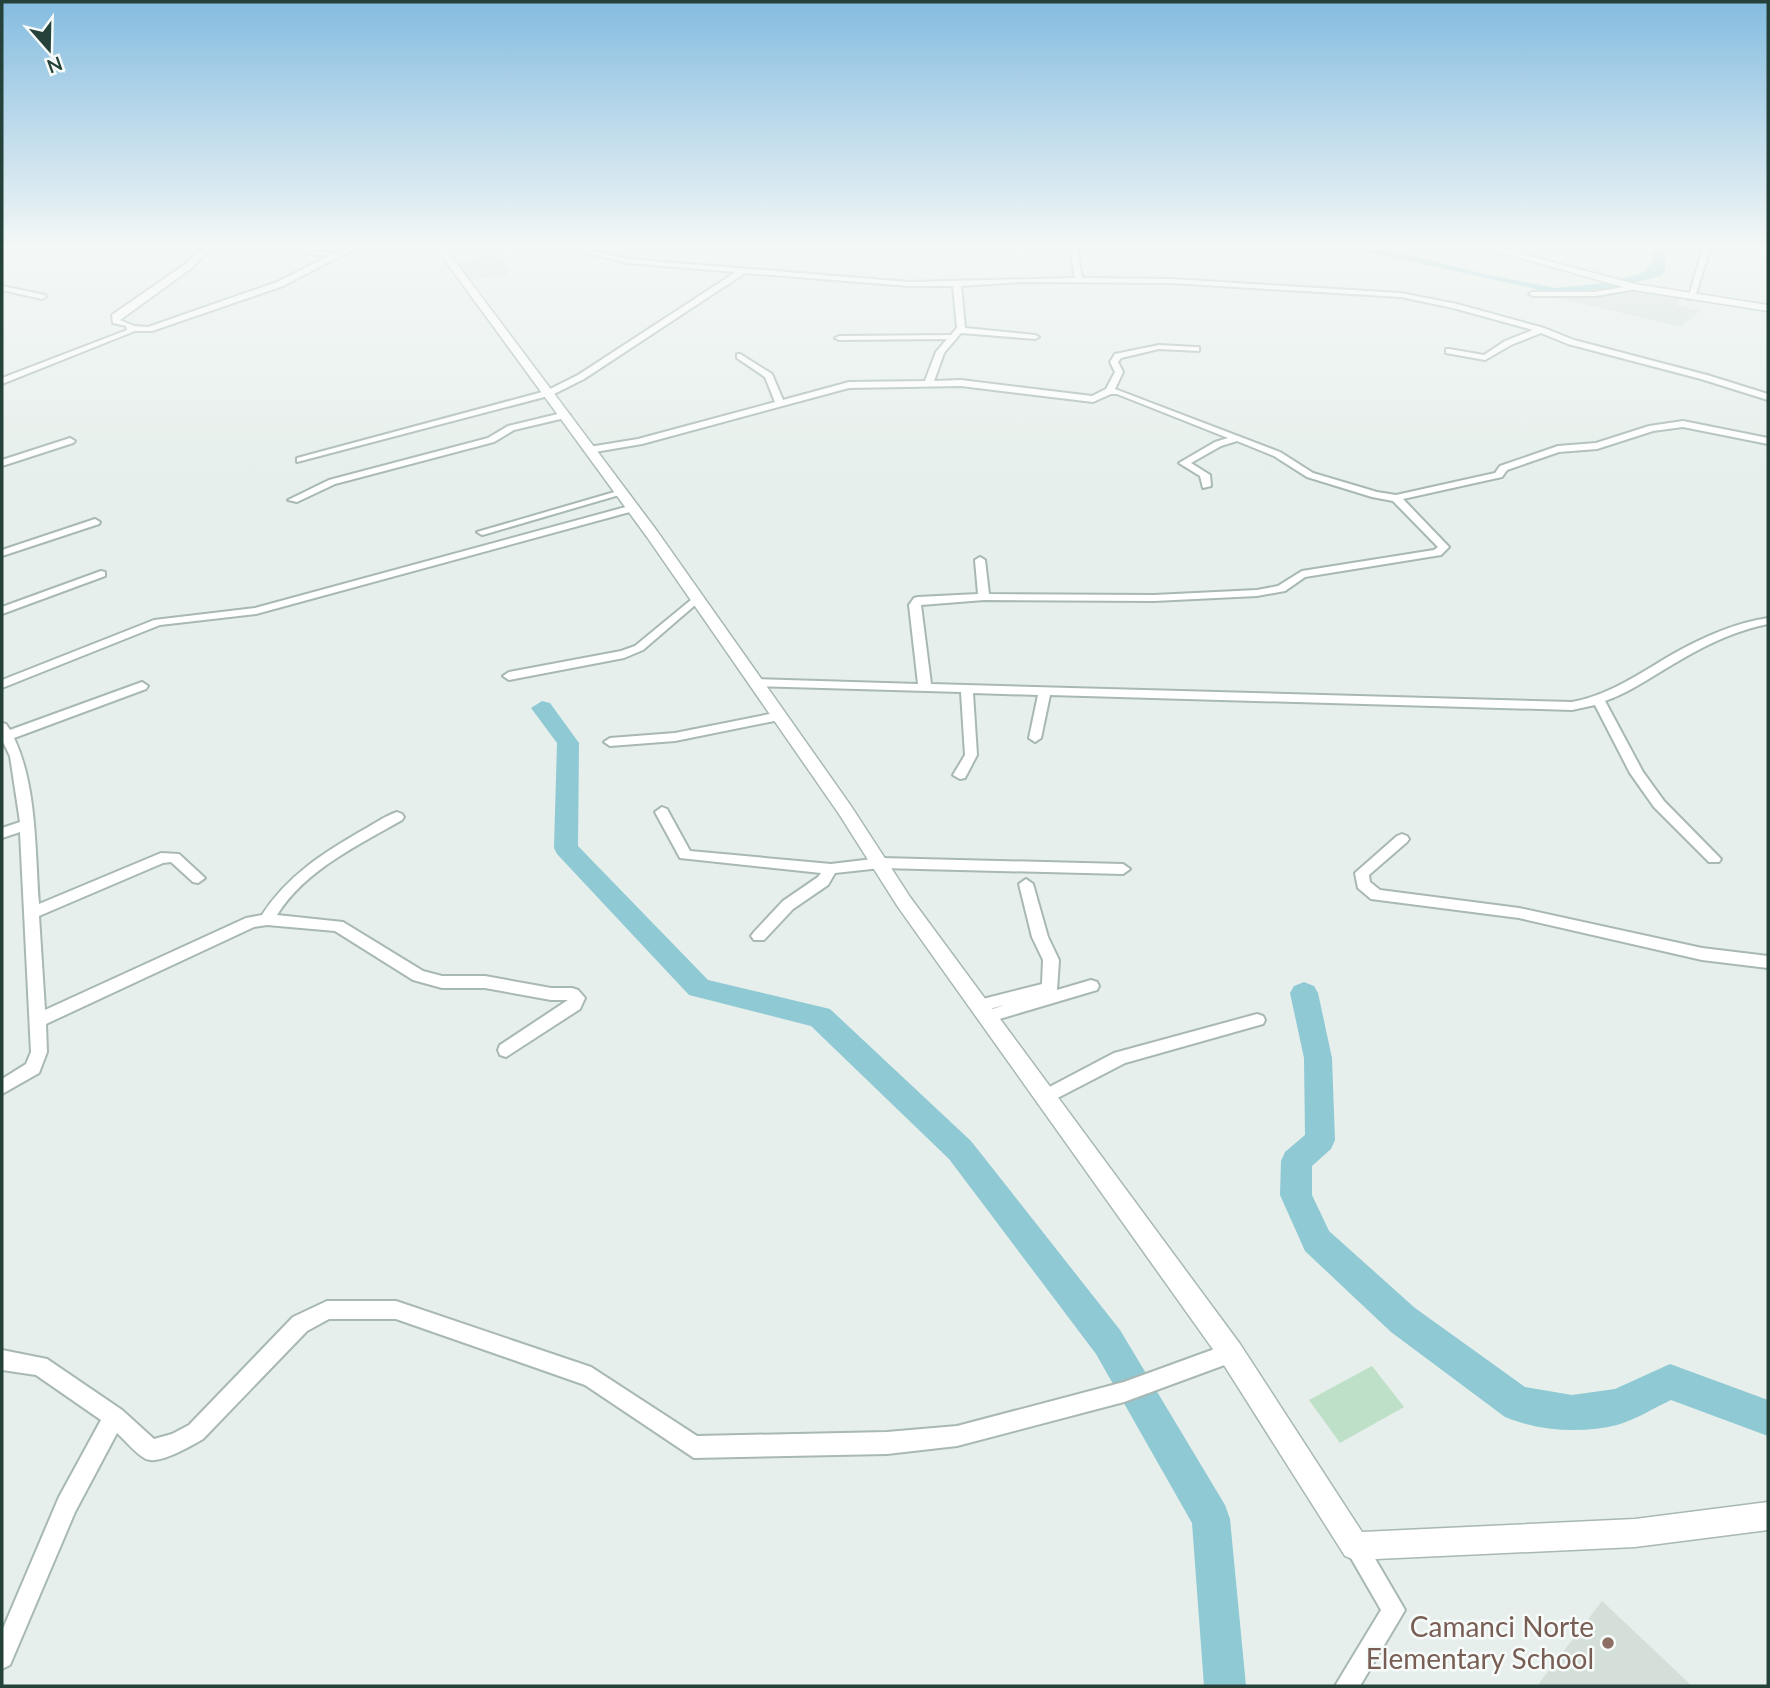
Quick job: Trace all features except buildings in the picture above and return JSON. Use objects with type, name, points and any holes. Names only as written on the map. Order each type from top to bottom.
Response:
[{"type":"street","points":[[130,327],[149,329],[155,327]]},
{"type":"street","points":[[500,327],[757,683],[881,863],[904,902],[1231,1353],[1355,1546],[1394,1610],[1347,1686]]},
{"type":"street","points":[[300,460],[550,393],[581,377],[658,327]]},
{"type":"street","points":[[928,386],[940,352],[959,327]]},
{"type":"street","points":[[1530,327],[1571,342],[1768,397]]},
{"type":"street","points":[[2,381],[75,355],[133,328]]},
{"type":"street","points":[[1449,351],[1485,358],[1508,343],[1542,330]]},
{"type":"street","points":[[839,338],[956,333],[1035,337]]},
{"type":"street","points":[[589,450],[639,442],[849,385],[928,386],[961,383],[1093,399],[1110,391],[1119,372],[1114,362],[1118,356],[1159,347],[1196,349]]},
{"type":"street","points":[[740,356],[769,376],[780,404]]},
{"type":"street","points":[[1110,391],[1276,454],[1310,475],[1396,498],[1499,475],[1503,468],[1558,449],[1597,446],[1652,429],[1697,425],[1768,441]]},
{"type":"street","points":[[293,500],[332,482],[477,444],[511,428],[566,415]]},
{"type":"street","points":[[1206,486],[1205,475],[1184,463],[1218,444],[1235,439]]},
{"type":"street","points":[[2,463],[70,442]]},
{"type":"street","points":[[926,688],[916,602],[984,597],[1154,598],[1265,593],[1281,589],[1303,574],[1437,553],[1444,547],[1396,498]]},
{"type":"street","points":[[482,532],[627,500]]},
{"type":"street","points":[[2,684],[158,622],[256,611],[627,500]]},
{"type":"street","points":[[2,553],[95,522]]},
{"type":"street","points":[[980,560],[984,597]]},
{"type":"street","points":[[2,611],[101,574]]},
{"type":"street","points":[[509,676],[624,654],[639,648],[697,598]]},
{"type":"street","points":[[757,683],[1572,706],[1599,701],[1636,683],[1692,648],[1740,628],[1768,621]]},
{"type":"street","points":[[2,1087],[33,1068],[39,1052],[27,825],[16,756],[3,732],[142,686]]},
{"type":"street","points":[[960,775],[971,755],[967,690]]},
{"type":"street","points":[[1035,738],[1045,692]]},
{"type":"street","points":[[1599,701],[1637,773],[1659,804],[1714,859]]},
{"type":"street","points":[[610,742],[675,737],[780,716]]},
{"type":"street","points":[[663,812],[685,855],[831,869],[881,863],[1123,869]]},
{"type":"street","points":[[267,920],[281,897],[309,873],[397,817]]},
{"type":"street","points":[[2,833],[27,825]]},
{"type":"street","points":[[1402,839],[1362,873],[1363,884],[1376,895],[1519,913],[1702,954],[1768,962]]},
{"type":"street","points":[[32,913],[161,858],[174,857],[198,878]]},
{"type":"street","points":[[759,936],[788,905],[823,881],[831,869]]},
{"type":"street","points":[[984,1011],[1050,988],[1052,983],[1051,960],[1040,937],[1026,884]]},
{"type":"street","points":[[37,1021],[180,952],[251,922],[267,920],[338,926],[418,976],[485,982],[551,994],[572,994],[577,998],[574,1005],[506,1050]]},
{"type":"street","points":[[984,1011],[1091,986]]},
{"type":"street","points":[[1044,1098],[1127,1056],[1257,1020]]},
{"type":"street","points":[[2,1360],[40,1366],[115,1418],[151,1450],[176,1443],[196,1432],[300,1324],[314,1314],[346,1308],[396,1310],[591,1377],[694,1447],[887,1443],[957,1436],[1124,1392],[1231,1353]]},
{"type":"street","points":[[2,1657],[78,1480],[94,1447],[115,1418]]},
{"type":"street","points":[[1355,1546],[1635,1533],[1712,1521],[1768,1516]]},
{"type":"shaded area","name":"Camanci Norte Elementary School","points":[[1602,1601],[1692,1686],[1537,1686]]},
{"type":"green space","points":[[1372,1366],[1404,1407],[1340,1443],[1309,1400]]},
{"type":"waterway","points":[[542,708],[568,743],[566,848],[699,988],[820,1017],[960,1150],[1108,1342],[1211,1519],[1225,1686]]},
{"type":"waterway","points":[[1304,993],[1318,1058],[1320,1140],[1296,1161],[1296,1195],[1317,1241],[1403,1320],[1518,1404],[1572,1413],[1617,1407],[1670,1382],[1768,1418]]},
{"type":"place","name":"Camanci Norte Elementary School","points":[[1608,1643]]}]
